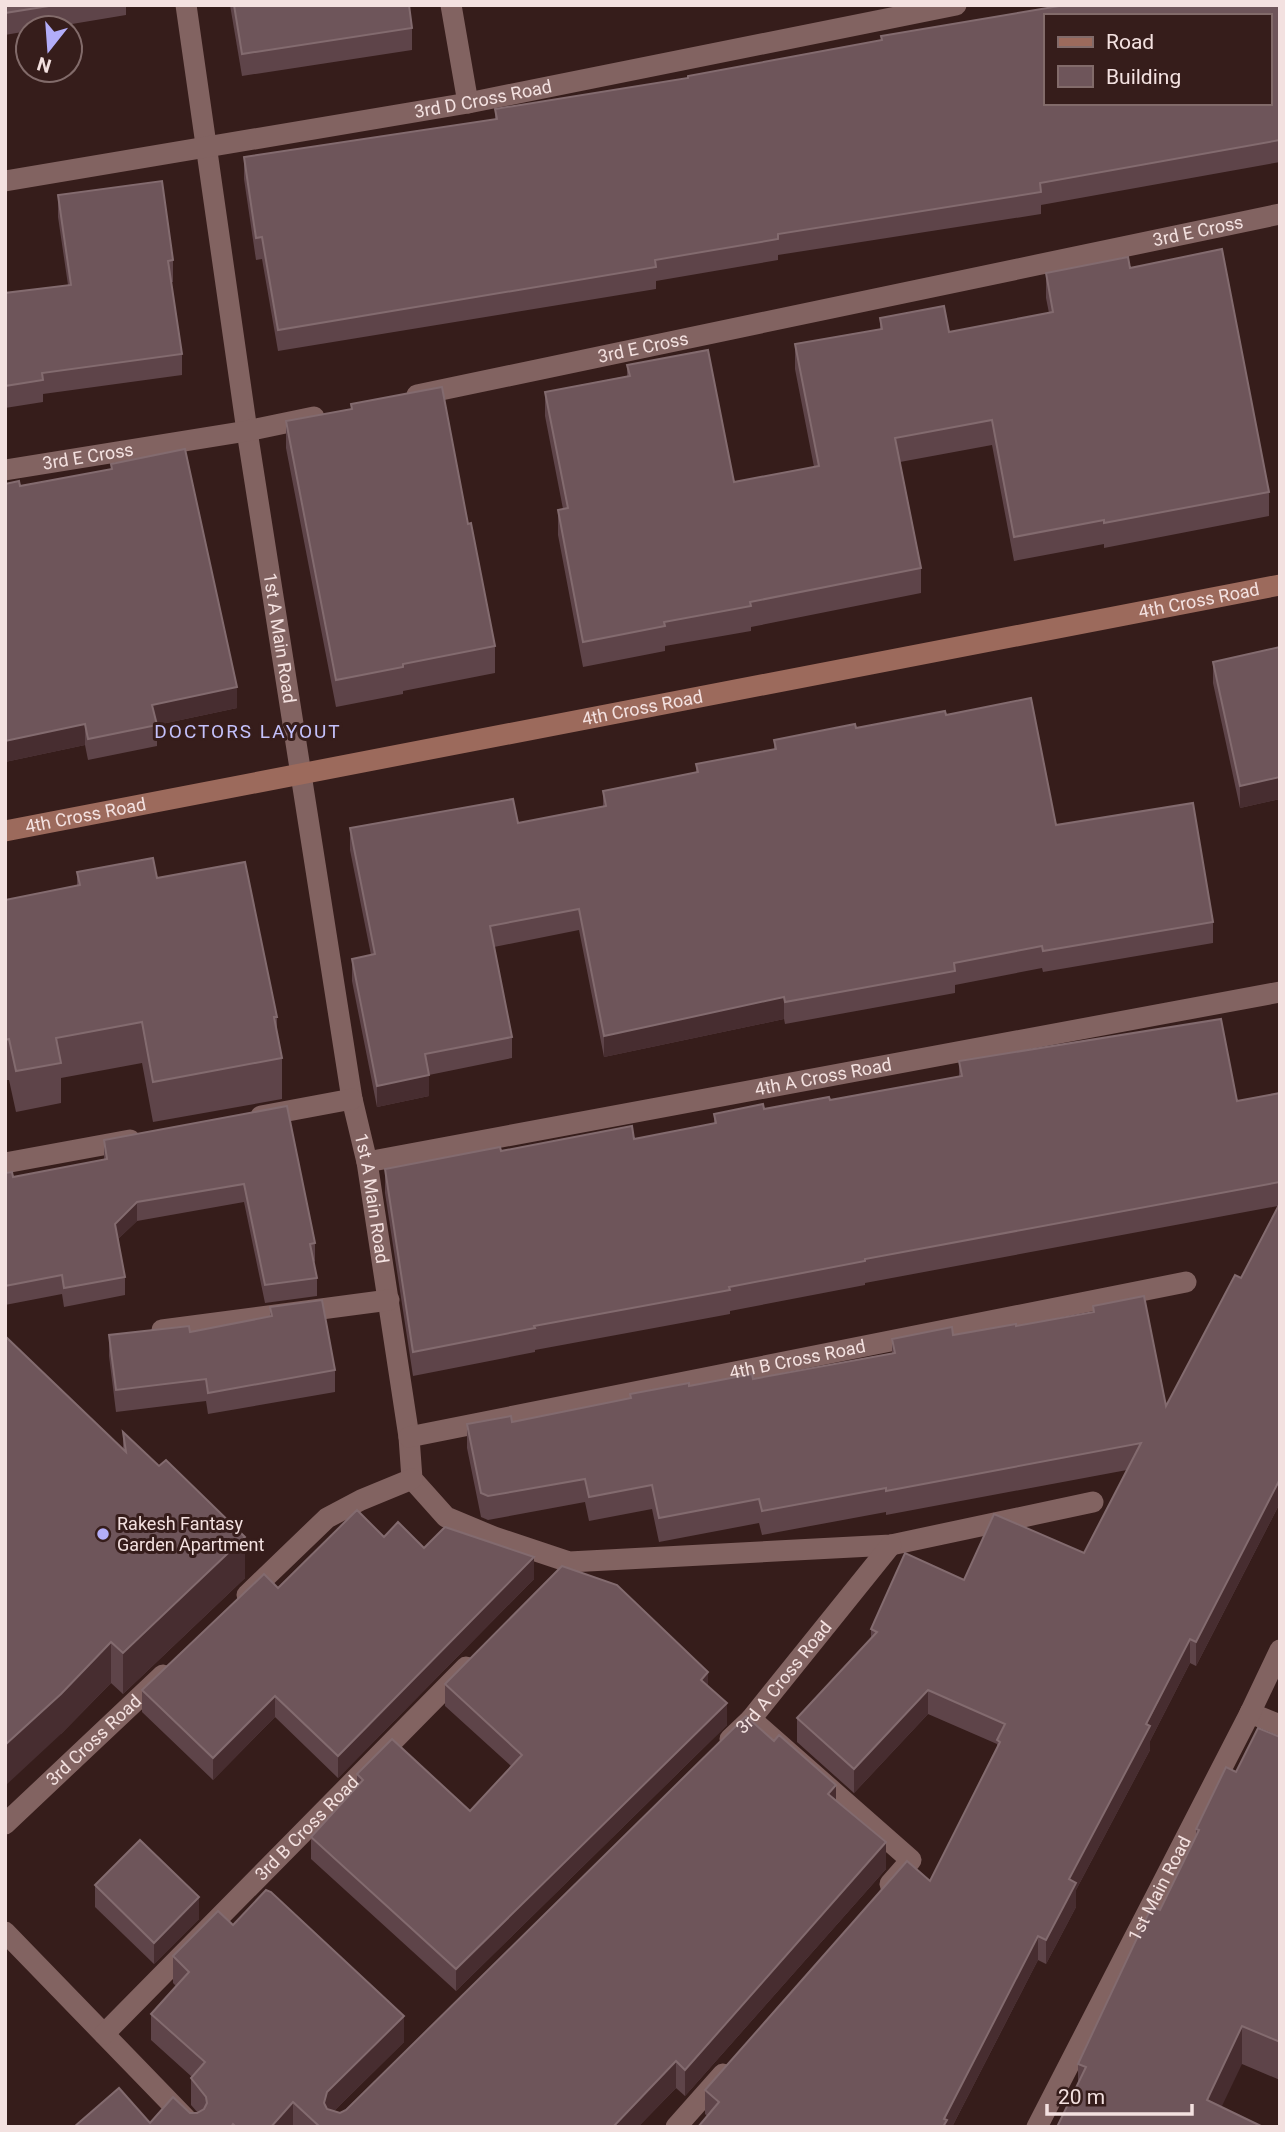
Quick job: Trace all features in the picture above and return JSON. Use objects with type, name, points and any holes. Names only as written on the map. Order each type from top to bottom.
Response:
[{"type":"street","name":"1st A Main Road","points":[[186,5],[247,431],[300,774],[352,1099],[368,1162],[409,1437],[412,1479]]},
{"type":"street","points":[[451,5],[468,103]]},
{"type":"street","name":"3rd D Cross Road","points":[[5,181],[468,103],[956,5]]},
{"type":"street","name":"3rd E Cross","points":[[396,400],[1280,214]]},
{"type":"street","name":"3rd E Cross","points":[[5,470],[247,431],[328,414]]},
{"type":"street","name":"4th Cross Road","points":[[5,831],[1280,584]]},
{"type":"street","name":"4th A Cross Road","points":[[368,1162],[1280,992]]},
{"type":"street","points":[[246,1118],[352,1099]]},
{"type":"street","points":[[5,1163],[152,1136]]},
{"type":"street","name":"4th B Cross Road","points":[[409,1437],[1186,1282]]},
{"type":"street","points":[[138,1333],[388,1300]]},
{"type":"street","points":[[237,1604],[327,1518],[361,1500],[412,1479],[446,1517],[494,1537],[569,1562],[891,1545],[1093,1502]]},
{"type":"street","name":"3rd A Cross Road","points":[[711,1758],[751,1719],[891,1545]]},
{"type":"street","points":[[550,1582],[569,1562]]},
{"type":"street","name":"1st Main Road","points":[[1037,2127],[1280,1650]]},
{"type":"street","name":"3rd B Cross Road","points":[[104,2034],[482,1651]]},
{"type":"street","name":"3rd Cross Road","points":[[5,1825],[176,1662]]},
{"type":"street","points":[[1250,1713],[1280,1725]]},
{"type":"street","points":[[751,1719],[911,1860],[875,1901]]},
{"type":"street","points":[[5,1933],[194,2127]]},
{"type":"street","points":[[676,2127],[739,2056]]},
{"type":"building","points":[[5,5],[55,5],[5,13]]},
{"type":"building","points":[[234,5],[409,5],[412,28],[242,54]]},
{"type":"building","points":[[1065,5],[1280,5],[1280,140],[1040,183],[1041,192],[778,234],[778,239],[655,260],[656,267],[278,330],[262,237],[256,238],[244,157],[497,119],[495,109],[688,78],[882,40],[881,36]]},
{"type":"building","points":[[162,181],[173,260],[168,261],[182,354],[42,373],[43,380],[5,386],[5,293],[71,285],[58,195]]},
{"type":"building","points":[[1222,249],[1269,492],[1014,537],[992,420],[895,438],[921,568],[750,602],[751,606],[664,622],[665,626],[583,642],[558,510],[568,508],[545,392],[630,376],[627,365],[708,350],[734,482],[819,466],[795,344],[882,329],[880,318],[944,306],[949,332],[1053,312],[1046,273],[1128,257],[1130,268]]},
{"type":"building","points":[[442,387],[495,646],[336,680],[286,421],[352,409],[351,404]]},
{"type":"building","points":[[185,449],[237,687],[152,705],[157,725],[88,739],[85,724],[5,741],[5,484],[19,481],[20,486],[112,469],[111,464]]},
{"type":"building","points":[[1280,647],[1280,777],[1240,786],[1213,662]]},
{"type":"building","points":[[1031,698],[1056,825],[1193,803],[1213,922],[1043,951],[1042,946],[954,963],[955,971],[785,1002],[784,997],[604,1036],[579,909],[490,926],[512,1037],[425,1054],[429,1075],[377,1086],[352,959],[375,954],[350,828],[513,799],[518,823],[606,806],[603,791],[698,772],[696,764],[776,749],[774,740],[855,724],[856,728],[945,711],[946,715]]},
{"type":"building","points":[[153,858],[157,878],[245,862],[277,1017],[274,1017],[282,1058],[153,1082],[142,1022],[56,1038],[61,1063],[16,1071],[9,1039],[5,1040],[5,900],[80,885],[77,872]]},
{"type":"building","points":[[1221,1019],[1237,1101],[1280,1093],[1280,1182],[865,1259],[729,1287],[730,1290],[534,1326],[535,1328],[413,1352],[385,1169],[500,1147],[501,1151],[632,1126],[634,1139],[716,1123],[714,1114],[763,1104],[764,1109],[829,1097],[830,1100],[962,1076],[959,1061]]},
{"type":"building","points":[[287,1106],[315,1243],[310,1244],[317,1278],[265,1285],[244,1184],[137,1202],[115,1224],[125,1277],[64,1288],[62,1275],[5,1286],[5,1173],[12,1172],[13,1177],[107,1159],[104,1140]]},
{"type":"building","points":[[1280,1203],[1280,1479],[1196,1642],[1190,1639],[1146,1724],[1150,1726],[1069,1879],[1076,1883],[1046,1940],[1038,1936],[944,2119],[947,2120],[943,2127],[698,2127],[719,2102],[705,2090],[907,1861],[930,1881],[1000,1742],[997,1740],[1005,1724],[928,1690],[854,1769],[797,1718],[877,1632],[871,1629],[905,1553],[964,1580],[994,1514],[1084,1553],[1141,1443],[886,1491],[886,1488],[762,1511],[759,1499],[659,1518],[652,1485],[589,1497],[585,1479],[488,1496],[481,1493],[467,1424],[511,1416],[512,1422],[631,1398],[630,1394],[689,1383],[689,1386],[752,1374],[753,1379],[895,1353],[892,1339],[952,1327],[953,1335],[1016,1326],[1094,1312],[1093,1306],[1144,1296],[1166,1406],[1235,1275],[1241,1278]]},
{"type":"building","points":[[322,1300],[335,1370],[208,1393],[206,1379],[116,1390],[109,1335],[189,1326],[190,1332],[272,1316],[270,1307]]},
{"type":"building","name":"Rakesh Fantasy Garden Apartment","points":[[5,1336],[126,1452],[123,1432],[159,1466],[166,1460],[245,1537],[123,1653],[111,1642],[61,1694],[5,1745]]},
{"type":"building","points":[[357,1510],[384,1537],[398,1522],[424,1548],[445,1527],[534,1557],[338,1756],[275,1696],[213,1758],[142,1690],[264,1574],[278,1588]]},
{"type":"building","points":[[562,1566],[617,1585],[708,1672],[701,1680],[727,1703],[456,1969],[311,1837],[363,1780],[357,1774],[392,1739],[470,1811],[522,1755],[445,1684]]},
{"type":"building","points":[[746,1716],[774,1741],[779,1735],[836,1785],[828,1794],[886,1842],[685,2070],[676,2061],[613,2127],[320,2127],[293,2102],[271,2127],[236,2127],[233,2124],[231,2127],[74,2127],[119,2088],[150,2123],[173,2097],[190,2113],[204,2109],[206,2097],[191,2078],[205,2062],[151,2014],[189,1972],[173,1956],[218,1911],[233,1925],[266,1890],[404,2016],[327,2092],[324,2103],[327,2109],[340,2113],[346,2110]]},
{"type":"building","points":[[1258,1728],[1280,1737],[1280,2042],[1242,2026],[1207,2100],[1263,2127],[1057,2127],[1086,2067],[1078,2064],[1152,1906],[1160,1910],[1226,1767],[1236,1772]]},
{"type":"building","points":[[140,1840],[199,1897],[154,1943],[95,1885]]},
{"type":"place","name":"Rakesh Fantasy Garden Apartment","points":[[103,1534]]},
{"type":"district","name":"DOCTORS LAYOUT","points":[[248,731]]}]
